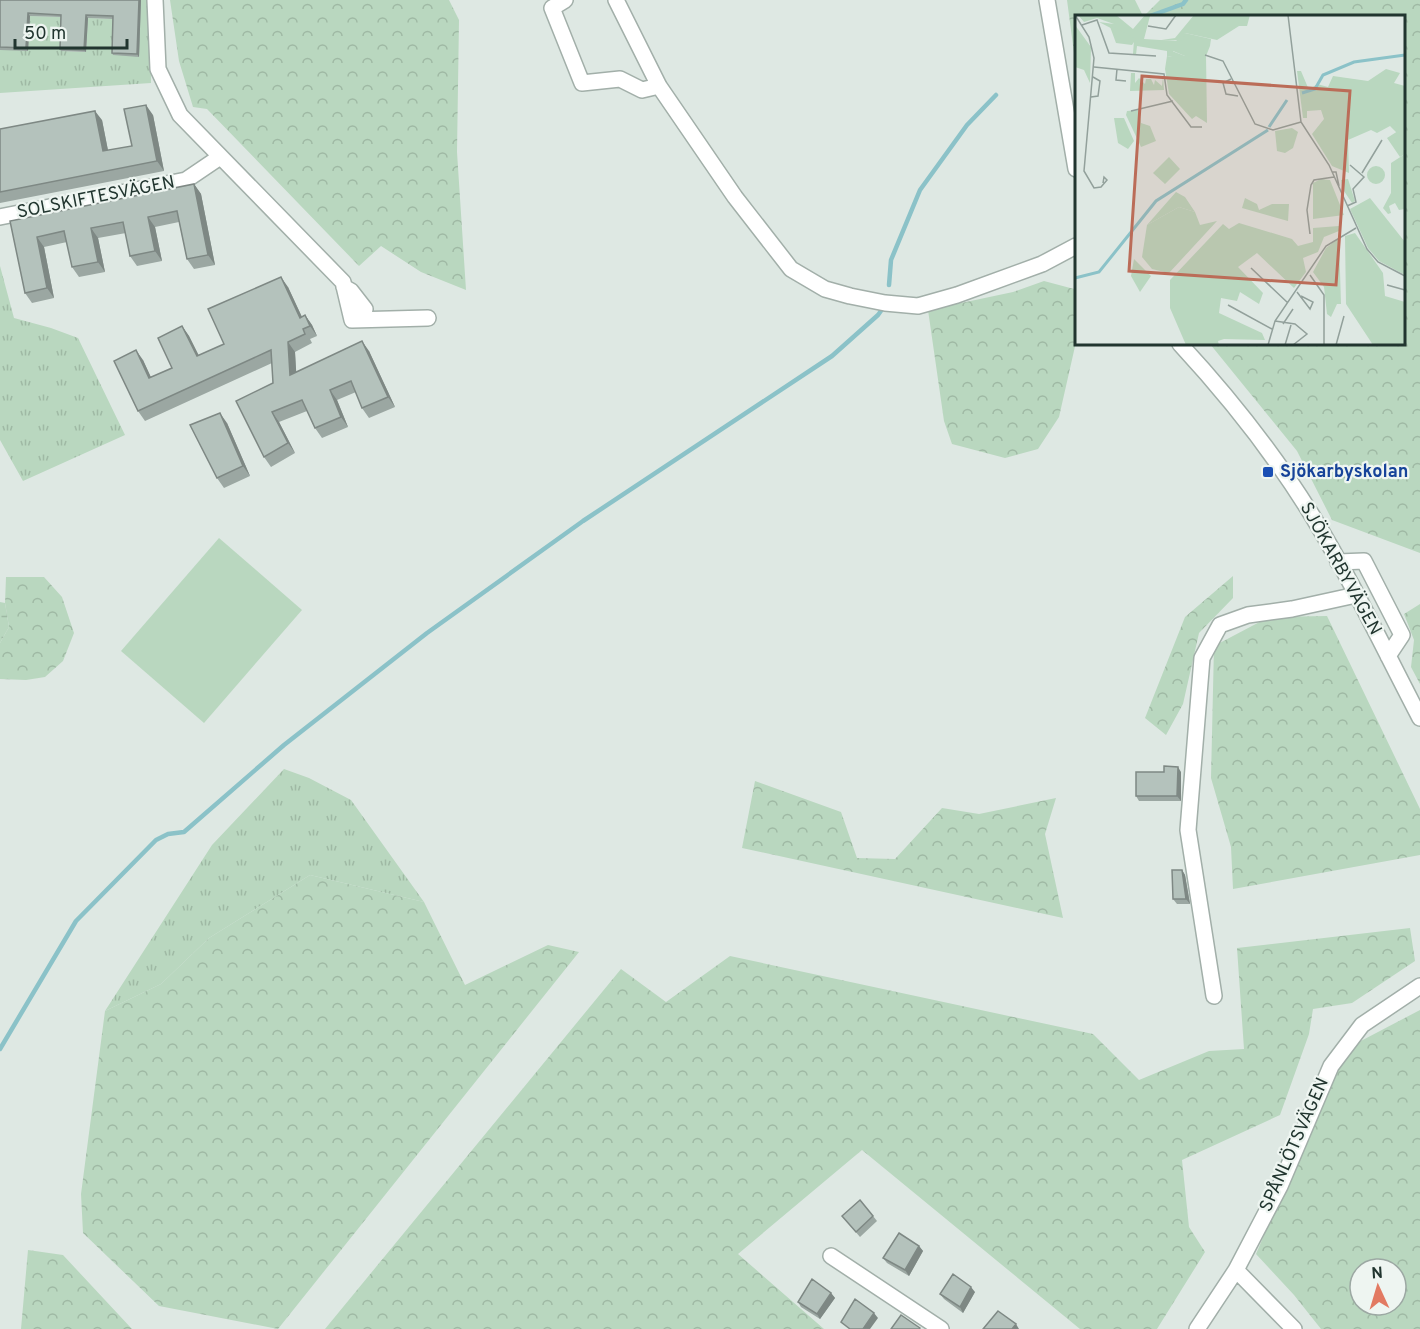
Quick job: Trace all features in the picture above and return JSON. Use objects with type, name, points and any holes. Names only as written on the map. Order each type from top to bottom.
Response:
[{"type":"street","points":[[155,0],[158,69],[180,115],[343,282],[355,320],[428,318]]},
{"type":"street","points":[[564,0],[552,8],[582,83],[620,79],[642,90],[659,86]]},
{"type":"street","points":[[616,0],[659,86],[735,197],[790,268],[825,289],[885,303],[918,306],[957,295],[1042,264],[1075,247]]},
{"type":"street","points":[[1047,0],[1075,158]]},
{"type":"street","name":"SOLSKIFTESVÄGEN","points":[[0,217],[186,180],[220,157]]},
{"type":"street","name":"SJÖKARBYVÄGEN","points":[[1181,345],[1223,390],[1281,468],[1313,517],[1420,718]]},
{"type":"street","points":[[1338,562],[1364,561],[1386,602],[1402,635],[1388,656]]},
{"type":"street","points":[[1214,996],[1188,830],[1202,658],[1220,625],[1248,615],[1292,609],[1356,595]]},
{"type":"street","name":"SPÅNLÖTSVÄGEN","points":[[1197,1329],[1236,1270],[1280,1186],[1331,1066],[1362,1025],[1420,986]]},
{"type":"street","points":[[831,1256],[941,1329]]},
{"type":"street","points":[[1236,1270],[1294,1329]]},
{"type":"green space","points":[[141,0],[150,0],[151,83],[0,93],[0,49],[30,16],[63,17],[62,51],[86,52],[88,18],[115,19],[138,57]]},
{"type":"green space","points":[[170,0],[449,0],[459,20],[457,152],[466,290],[421,272],[381,246],[359,266],[207,109],[193,107],[179,61]]},
{"type":"green space","points":[[1067,0],[1135,0],[1142,15],[1075,15],[1075,60]]},
{"type":"green space","points":[[1160,0],[1420,0],[1420,553],[1332,520],[1297,451],[1211,345],[1405,345],[1405,15],[1145,15]]},
{"type":"green space","points":[[0,266],[14,318],[78,338],[125,435],[23,481],[0,440]]},
{"type":"green space","points":[[1044,281],[1074,289],[1075,345],[1059,417],[1038,449],[1005,458],[952,444],[944,421],[928,310],[1013,292]]},
{"type":"green space","points":[[219,538],[302,610],[204,723],[121,651]]},
{"type":"green space","points":[[1233,576],[1233,598],[1199,633],[1183,704],[1166,735],[1145,718],[1185,617]]},
{"type":"green space","points":[[6,577],[44,577],[62,597],[74,633],[63,661],[45,677],[26,680],[0,679],[0,643],[9,627],[5,603]]},
{"type":"green space","points":[[0,602],[5,603],[9,627],[0,643]]},
{"type":"green space","points":[[1420,604],[1420,684],[1411,667],[1414,640],[1404,614]]},
{"type":"green space","points":[[1327,616],[1420,809],[1420,855],[1233,889],[1231,847],[1211,778],[1214,646],[1269,617]]},
{"type":"green space","points":[[284,769],[309,778],[351,800],[424,902],[310,875],[209,938],[161,984],[105,1011],[212,845]]},
{"type":"green space","points":[[755,781],[841,812],[857,858],[895,859],[942,808],[979,814],[1056,798],[1045,834],[1063,918],[742,848]]},
{"type":"green space","points":[[310,875],[424,902],[465,985],[548,945],[579,952],[278,1329],[159,1306],[83,1233],[81,1194],[105,1011],[161,984],[209,938]]},
{"type":"green space","points":[[1410,928],[1415,961],[1352,1003],[1313,1009],[1309,1034],[1280,1115],[1182,1160],[1189,1227],[1205,1252],[1157,1329],[1080,1329],[862,1150],[738,1254],[824,1329],[325,1329],[621,969],[666,1002],[730,956],[1093,1034],[1139,1080],[1209,1051],[1244,1049],[1237,948]]},
{"type":"green space","points":[[1420,1010],[1420,1329],[1321,1329],[1294,1295],[1256,1254],[1330,1081],[1357,1043]]},
{"type":"green space","points":[[28,1250],[63,1255],[132,1329],[21,1329]]},
{"type":"building","points":[[0,0],[139,0],[137,54],[112,53],[113,16],[86,15],[84,50],[60,49],[61,15],[28,13],[26,48],[0,47]]},
{"type":"building","points":[[146,105],[157,161],[0,192],[0,129],[95,111],[103,151],[132,146],[124,109]]},
{"type":"building","points":[[194,184],[208,255],[187,259],[177,211],[148,217],[155,251],[130,256],[123,222],[91,228],[98,262],[72,267],[64,231],[37,237],[47,288],[25,293],[10,221]]},
{"type":"building","points":[[281,277],[300,318],[305,315],[310,326],[303,329],[305,334],[288,342],[290,375],[362,341],[388,397],[362,408],[351,381],[330,390],[341,417],[315,428],[302,400],[272,412],[288,443],[264,457],[236,401],[273,383],[271,350],[138,411],[114,361],[136,350],[149,378],[172,368],[158,338],[182,326],[197,356],[224,344],[208,309]]},
{"type":"building","points":[[220,413],[243,466],[217,478],[190,425]]},
{"type":"building","points":[[1164,766],[1178,767],[1177,796],[1136,796],[1136,772],[1164,772]]},
{"type":"building","points":[[1172,870],[1182,870],[1186,899],[1173,899]]},
{"type":"building","points":[[860,1200],[873,1216],[856,1232],[842,1216]]},
{"type":"building","points":[[899,1233],[919,1246],[905,1270],[883,1258]]},
{"type":"building","points":[[953,1274],[971,1287],[960,1307],[940,1294]]},
{"type":"building","points":[[812,1279],[831,1293],[817,1314],[798,1302]]},
{"type":"building","points":[[855,1299],[874,1313],[863,1329],[850,1329],[841,1322]]},
{"type":"building","points":[[998,1311],[1016,1324],[1012,1329],[983,1329]]},
{"type":"building","points":[[901,1315],[920,1328],[891,1329]]},
{"type":"waterway","points":[[1153,15],[1183,4],[1186,0]]},
{"type":"waterway","points":[[889,285],[891,260],[920,190],[967,125],[996,95]]},
{"type":"waterway","points":[[0,1049],[76,921],[156,840],[168,834],[184,832],[284,745],[427,633],[583,521],[832,356],[883,308]]},
{"type":"place","name":"Sjökarbyskolan","points":[[1268,472]]}]
